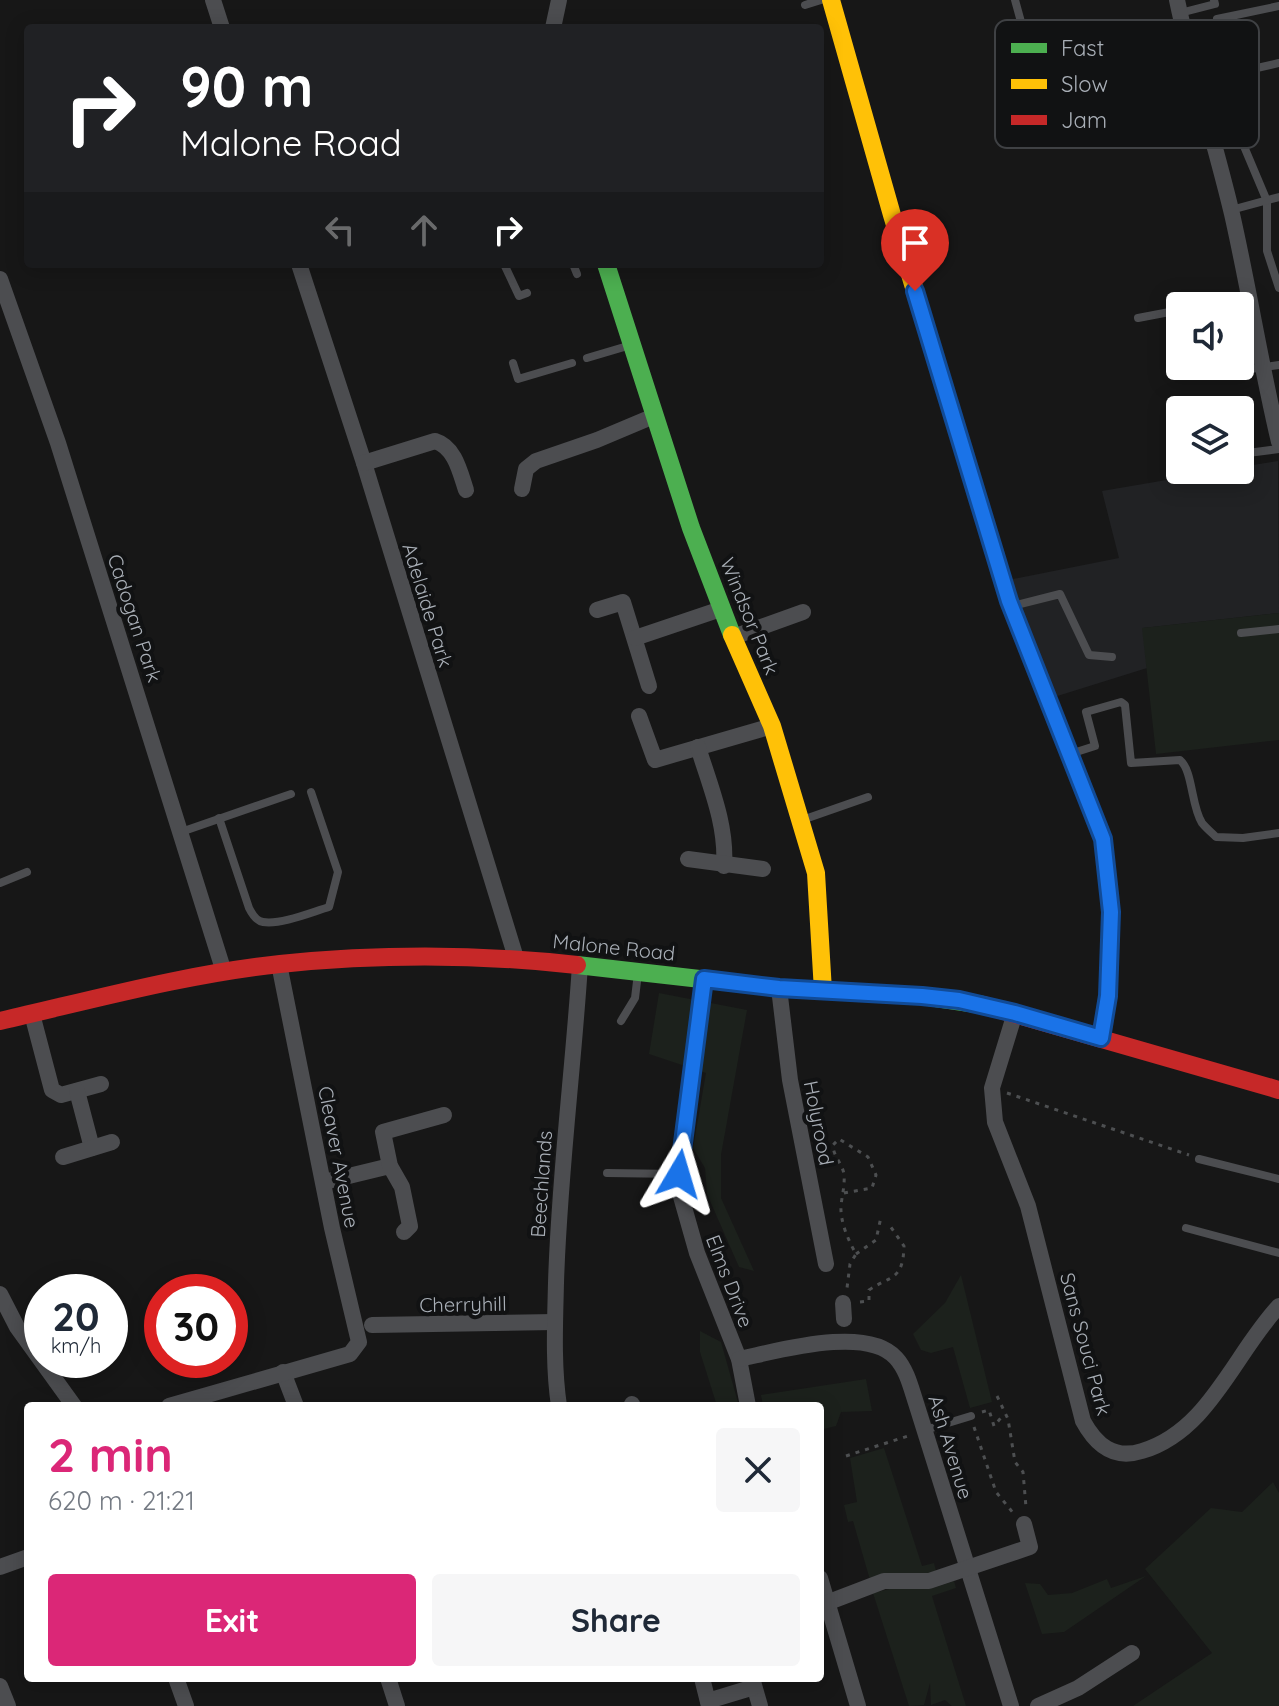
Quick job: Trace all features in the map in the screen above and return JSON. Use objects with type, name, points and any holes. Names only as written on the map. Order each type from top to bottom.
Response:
[{"type":"street","points":[[213,0],[221,24]]},
{"type":"street","points":[[554,24],[559,0]]},
{"type":"street","points":[[831,0],[892,215],[1011,606],[1103,839],[1110,897],[1108,996],[1101,1038]]},
{"type":"street","points":[[1214,148],[1249,292]]},
{"type":"street","name":"Adelaide Park","points":[[300,268],[364,463],[516,958]]},
{"type":"street","name":"Windsor Park","points":[[607,268],[654,416],[721,609],[772,726],[816,873],[823,991]]},
{"type":"street","name":"Cadogan Park","points":[[0,279],[58,443],[224,972]]},
{"type":"street","points":[[1254,323],[1261,369],[1279,442]]},
{"type":"street","points":[[522,489],[526,469],[536,461],[654,416]]},
{"type":"street","points":[[364,463],[435,441],[442,443],[450,452],[466,490]]},
{"type":"street","points":[[597,610],[623,602],[649,686]]},
{"type":"street","points":[[635,638],[721,609]]},
{"type":"street","points":[[733,637],[803,612]]},
{"type":"street","points":[[639,716],[655,760],[772,726]]},
{"type":"street","points":[[698,747],[721,820],[726,844],[724,866]]},
{"type":"street","points":[[688,859],[763,869]]},
{"type":"street","name":"Malone Road","points":[[0,1021],[224,972],[279,964],[430,955],[516,958],[779,988],[959,1000],[1278,1086]]},
{"type":"street","name":"Cleaver Avenue","points":[[279,964],[359,1342],[350,1354],[283,1372]]},
{"type":"street","name":"Beechlands","points":[[559,1402],[555,1322],[560,1179],[580,965]]},
{"type":"street","name":"Elms Drive","points":[[704,979],[679,1174],[685,1218],[739,1359],[747,1402]]},
{"type":"street","name":"Holyrood","points":[[779,988],[790,1080],[826,1264]]},
{"type":"street","name":"Sans Souci Park","points":[[1015,1013],[992,1088],[995,1122],[1028,1206],[1083,1421],[1091,1436],[1104,1448],[1117,1454],[1134,1454],[1159,1444],[1186,1427],[1208,1403],[1261,1325],[1279,1306]]},
{"type":"street","points":[[32,1014],[52,1090],[61,1095],[101,1084]]},
{"type":"street","points":[[77,1091],[92,1148]]},
{"type":"street","points":[[404,1232],[410,1226],[402,1187],[390,1166],[383,1132],[444,1115]]},
{"type":"street","points":[[63,1157],[112,1142]]},
{"type":"street","points":[[324,1182],[390,1166]]},
{"type":"street","points":[[0,1294],[17,1327],[71,1402]]},
{"type":"street","name":"Ash Avenue","points":[[739,1359],[846,1320],[898,1359],[906,1372],[925,1430],[1011,1706]]},
{"type":"street","name":"Cherryhill","points":[[372,1325],[555,1322]]},
{"type":"street","points":[[182,1402],[283,1372],[294,1402]]},
{"type":"street","points":[[829,1602],[884,1581],[929,1581],[1030,1547],[1024,1524]]},
{"type":"street","points":[[0,1567],[24,1558]]},
{"type":"street","points":[[824,1589],[858,1706]]},
{"type":"street","points":[[1038,1706],[1078,1688],[1132,1653]]},
{"type":"street","points":[[177,1682],[186,1706]]},
{"type":"street","points":[[389,1682],[397,1706]]},
{"type":"street","points":[[703,1682],[708,1704],[753,1682],[760,1706]]},
{"type":"street","points":[[0,1686],[8,1706]]},
{"type":"lane","points":[[805,5],[821,0]]},
{"type":"lane","points":[[1015,0],[1020,20]]},
{"type":"lane","points":[[1178,6],[1215,4],[1214,0]]},
{"type":"lane","points":[[1217,20],[1279,6]]},
{"type":"lane","points":[[1259,67],[1279,63]]},
{"type":"lane","points":[[1245,148],[1267,201],[1267,251],[1279,288]]},
{"type":"lane","points":[[1231,210],[1279,197]]},
{"type":"lane","points":[[506,268],[519,296],[527,293]]},
{"type":"lane","points":[[575,268],[577,274]]},
{"type":"lane","points":[[1138,318],[1166,313]]},
{"type":"lane","points":[[587,358],[631,345]]},
{"type":"lane","points":[[513,363],[518,379],[572,363]]},
{"type":"lane","points":[[1254,370],[1279,365]]},
{"type":"lane","points":[[1254,452],[1279,449]]},
{"type":"lane","points":[[1011,606],[1060,594],[1089,655],[1112,657]]},
{"type":"lane","points":[[1241,633],[1279,629]]},
{"type":"lane","points":[[1070,754],[1095,746],[1086,712],[1121,702],[1125,705],[1131,763],[1180,760],[1185,764],[1193,801],[1202,822],[1216,837],[1243,838],[1279,833]]},
{"type":"lane","points":[[219,818],[249,908],[256,919],[263,922],[292,918],[329,907],[338,872],[311,792]]},
{"type":"lane","points":[[181,832],[291,794]]},
{"type":"lane","points":[[800,821],[868,797]]},
{"type":"lane","points":[[0,883],[27,872]]},
{"type":"lane","points":[[621,1021],[635,998],[638,972]]},
{"type":"lane","points":[[1199,1159],[1279,1179]]},
{"type":"lane","points":[[607,1173],[679,1174]]},
{"type":"lane","points":[[1186,1228],[1279,1253]]},
{"type":"lane","points":[[925,1430],[971,1416]]},
{"type":"path","points":[[992,1088],[1199,1159]]},
{"type":"path","points":[[844,1193],[872,1188],[876,1175],[868,1157],[839,1139],[833,1145],[833,1152],[842,1165],[844,1193],[840,1208],[845,1232],[856,1254]]},
{"type":"path","points":[[846,1320],[850,1264],[856,1254],[876,1240],[881,1217]]},
{"type":"path","points":[[874,1222],[878,1228]]},
{"type":"path","points":[[846,1320],[869,1301],[869,1290],[886,1283],[902,1265],[904,1246],[888,1223]]},
{"type":"path","points":[[997,1396],[1008,1419],[1015,1462],[1023,1472],[1026,1507],[1020,1509],[1024,1524]]},
{"type":"path","points":[[991,1418],[994,1426],[1004,1414]]},
{"type":"path","points":[[971,1416],[996,1492],[1024,1524]]},
{"type":"path","points":[[846,1456],[896,1439]]},
{"type":"shaded area","points":[[1278,461],[1279,613],[1143,628],[1147,668],[1051,698],[1003,581],[1119,558],[1102,491],[1166,480],[1166,484],[1254,484],[1254,465]]},
{"type":"shaded area","points":[[1279,613],[1279,740],[1156,754],[1142,628]]},
{"type":"shaded area","points":[[659,993],[747,1010],[721,1155],[721,1198],[754,1271],[739,1267],[707,1194],[705,1168],[693,1148],[706,1073],[649,1054]]},
{"type":"shaded area","points":[[961,1275],[992,1402],[970,1408],[953,1347],[931,1353],[921,1350],[913,1334],[945,1303]]},
{"type":"shaded area","points":[[700,1331],[721,1342],[738,1402],[716,1402],[700,1352]]},
{"type":"shaded area","points":[[866,1379],[872,1411],[841,1412],[836,1426],[824,1429],[824,1402],[762,1402],[761,1395]]},
{"type":"shaded area","points":[[884,1448],[922,1566],[934,1563],[936,1571],[888,1575],[870,1580],[853,1521],[848,1522],[844,1505],[857,1502],[850,1458]]},
{"type":"shaded area","points":[[1273,1482],[1279,1493],[1279,1706],[1133,1706],[1212,1653],[1145,1569],[1211,1508],[1242,1512]]},
{"type":"shaded area","points":[[1146,1576],[1064,1632],[1042,1634],[1025,1583],[1040,1584],[1048,1595],[1072,1593],[1107,1579],[1111,1588]]},
{"type":"shaded area","points":[[954,1581],[956,1588],[932,1596],[966,1706],[952,1706],[945,1700],[931,1705],[930,1683],[924,1705],[909,1706],[873,1593],[897,1587],[930,1589]]},
{"type":"traffic: fast","points":[[607,268],[691,528],[732,635]]},
{"type":"traffic: fast","points":[[972,479],[1009,601],[1103,839],[1111,912],[1108,996],[1101,1038]]},
{"type":"traffic: fast","points":[[577,965],[779,988],[922,996],[983,1005]]},
{"type":"traffic: slow","points":[[831,0],[972,479]]},
{"type":"traffic: slow","points":[[732,635],[772,726],[816,873],[823,991]]},
{"type":"traffic: jam","points":[[0,1021],[174,981],[280,964],[354,958],[428,957],[577,965]]},
{"type":"traffic: jam","points":[[983,1005],[1279,1090]]},
{"type":"route","points":[[679,1174],[704,979],[779,988],[959,1000],[1101,1038],[1106,1020],[1111,912],[1103,839],[1009,601],[915,291]]}]
